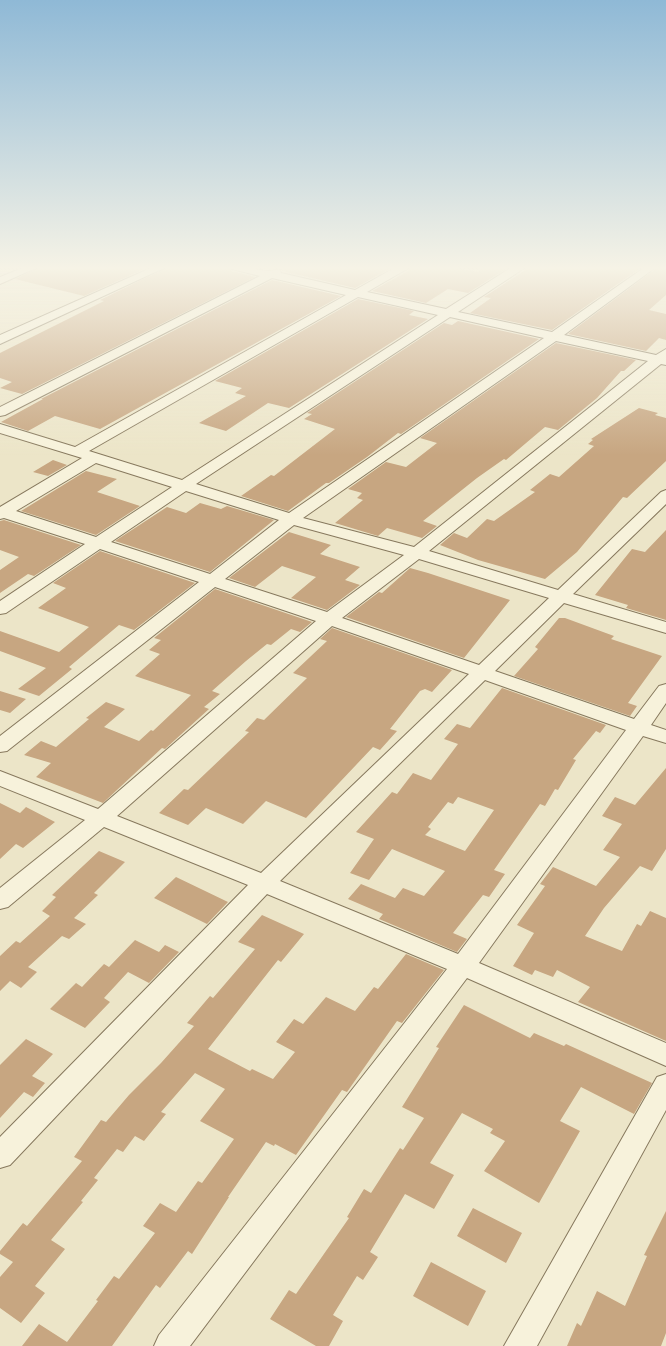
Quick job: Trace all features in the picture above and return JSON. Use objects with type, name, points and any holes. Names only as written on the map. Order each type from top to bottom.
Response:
[{"type":"street","points":[[0,340],[22,330]]},
{"type":"street","points":[[0,412],[161,330]]},
{"type":"street","points":[[77,452],[292,330]]},
{"type":"street","points":[[0,609],[183,486],[422,330]]},
{"type":"street","points":[[526,330],[663,358]]},
{"type":"street","points":[[0,746],[291,519],[563,330]]},
{"type":"street","points":[[0,901],[100,819],[329,619],[417,553],[663,358]]},
{"type":"street","points":[[0,428],[291,519],[417,553],[666,628]]},
{"type":"street","points":[[2,513],[95,457]]},
{"type":"street","points":[[0,1156],[264,883],[666,495]]},
{"type":"street","points":[[2,513],[329,619],[666,737]]},
{"type":"street","points":[[170,1346],[463,966],[666,690]]},
{"type":"street","points":[[0,778],[264,883],[463,966],[666,1056]]},
{"type":"street","points":[[520,1346],[666,1085]]},
{"type":"building","points":[[46,330],[150,330],[22,394],[0,388],[12,382],[0,378],[0,353]]},
{"type":"building","points":[[175,330],[280,330],[100,429],[55,416],[28,431],[1,422],[43,399],[41,399]]},
{"type":"building","points":[[304,330],[411,330],[289,408],[268,403],[226,431],[199,423],[246,396],[235,393],[242,388],[215,381]]},
{"type":"building","points":[[434,330],[498,330],[539,339],[401,434],[398,433],[367,457],[329,483],[326,483],[288,511],[241,496],[271,475],[274,476],[335,429],[304,419],[312,414],[307,413]]},
{"type":"building","points":[[574,330],[666,330],[666,340],[659,338],[646,351],[568,334]]},
{"type":"building","points":[[556,343],[636,360],[624,371],[621,371],[597,398],[558,430],[545,427],[506,460],[504,459],[477,478],[423,521],[437,526],[422,538],[387,528],[378,536],[335,523],[363,500],[357,498],[362,493],[348,489],[386,462],[406,467],[437,443],[420,438]]},
{"type":"building","points":[[639,408],[658,413],[655,415],[666,418],[666,461],[627,498],[623,497],[577,552],[545,579],[478,560],[440,545],[454,533],[467,538],[487,519],[494,521],[535,492],[530,490],[550,474],[559,477],[594,446],[588,444],[593,440],[591,439]]},
{"type":"building","points":[[53,460],[67,465],[48,476],[33,472]]},
{"type":"building","points":[[86,471],[117,479],[97,492],[140,506],[96,535],[21,511]]},
{"type":"building","points":[[200,503],[221,509],[227,506],[274,520],[210,572],[115,541],[167,507],[186,513]]},
{"type":"building","points":[[4,520],[81,545],[34,576],[28,574],[0,593],[0,570],[19,557],[0,550],[0,521]]},
{"type":"building","points":[[666,530],[666,620],[626,608],[628,605],[595,595],[632,549],[645,552]]},
{"type":"building","points":[[289,532],[331,545],[320,554],[360,567],[345,580],[360,585],[327,610],[291,598],[316,577],[282,566],[255,587],[229,578]]},
{"type":"building","points":[[100,551],[195,583],[134,630],[119,625],[69,667],[72,669],[39,696],[18,689],[46,668],[0,651],[0,631],[59,652],[89,627],[38,608],[66,588],[53,583]]},
{"type":"building","points":[[410,568],[510,600],[464,658],[346,617],[379,592],[382,593]]},
{"type":"building","points":[[215,589],[312,622],[300,632],[291,629],[271,645],[267,644],[246,661],[212,691],[220,694],[204,707],[209,709],[165,749],[162,748],[103,803],[36,777],[51,763],[24,755],[41,741],[56,747],[106,702],[125,709],[104,727],[139,741],[151,730],[153,731],[191,695],[135,676],[160,654],[149,650],[161,640],[154,638]]},
{"type":"building","points":[[559,618],[565,618],[614,636],[611,639],[662,656],[628,703],[637,706],[630,716],[514,676],[538,649],[535,647]]},
{"type":"building","points":[[332,628],[452,670],[432,692],[425,689],[420,691],[390,729],[397,731],[380,750],[373,747],[306,818],[266,801],[243,824],[206,808],[188,825],[159,813],[184,789],[188,790],[249,732],[245,731],[257,718],[264,720],[307,678],[293,673],[327,641],[320,639]]},
{"type":"building","points":[[502,688],[606,725],[600,733],[596,731],[573,759],[576,760],[558,790],[555,789],[545,806],[540,804],[494,870],[505,874],[489,897],[483,895],[453,933],[467,939],[457,952],[379,919],[383,914],[348,899],[361,884],[395,898],[403,888],[424,896],[445,871],[392,849],[369,880],[350,873],[374,839],[356,832],[392,792],[397,794],[413,773],[431,780],[458,744],[444,739],[457,724],[470,728]],"holes":[[[458,797],[494,810],[465,851],[425,835],[431,829],[428,827],[448,802],[453,804]]]},
{"type":"building","points":[[0,691],[26,699],[10,713],[0,710]]},
{"type":"building","points":[[666,768],[666,849],[652,871],[640,866],[604,908],[585,936],[622,951],[637,924],[641,926],[650,911],[666,918],[666,1041],[578,1002],[590,987],[557,970],[553,977],[535,970],[532,975],[513,966],[534,933],[517,925],[545,886],[540,884],[553,867],[596,886],[620,857],[603,850],[622,824],[602,816],[615,797],[635,805]]},
{"type":"building","points":[[0,803],[20,813],[26,807],[55,822],[23,848],[16,844],[0,859]]},
{"type":"building","points":[[99,851],[125,862],[94,893],[98,895],[74,918],[86,924],[69,939],[62,936],[28,967],[37,972],[21,988],[10,981],[0,991],[0,956],[16,941],[20,943],[50,916],[42,911],[56,897],[52,895]]},
{"type":"building","points":[[176,877],[228,902],[207,924],[154,898]]},
{"type":"building","points":[[262,915],[304,934],[281,962],[278,960],[208,1049],[250,1071],[252,1069],[273,1079],[295,1052],[276,1042],[294,1019],[303,1024],[326,997],[355,1011],[374,987],[378,989],[406,954],[444,970],[402,1023],[397,1021],[347,1092],[342,1090],[296,1155],[275,1144],[274,1146],[266,1142],[192,1254],[188,1251],[160,1288],[156,1285],[112,1346],[22,1346],[39,1324],[67,1342],[114,1276],[119,1279],[155,1233],[143,1226],[160,1203],[176,1212],[198,1181],[202,1183],[234,1139],[200,1121],[225,1089],[195,1073],[161,1112],[166,1114],[144,1141],[135,1136],[123,1152],[117,1149],[94,1178],[98,1180],[81,1201],[83,1202],[51,1240],[65,1249],[35,1286],[45,1293],[21,1323],[0,1308],[0,1277],[13,1262],[0,1254],[0,1251],[23,1223],[27,1226],[82,1161],[74,1157],[101,1120],[106,1122],[129,1095],[161,1063],[194,1026],[187,1023],[210,996],[213,998],[255,949],[238,942]]},
{"type":"building","points":[[135,940],[159,952],[165,945],[179,952],[149,983],[128,972],[104,998],[110,1002],[85,1028],[50,1009],[76,983],[82,987],[104,964],[109,967]]},
{"type":"building","points":[[464,1005],[530,1038],[534,1033],[564,1046],[566,1044],[652,1083],[634,1114],[581,1087],[560,1121],[580,1131],[539,1203],[484,1171],[505,1141],[490,1133],[493,1129],[462,1113],[430,1163],[454,1175],[434,1209],[405,1194],[370,1252],[378,1257],[363,1280],[357,1276],[333,1315],[343,1321],[329,1346],[316,1346],[270,1319],[289,1290],[296,1294],[349,1218],[347,1217],[364,1189],[371,1193],[400,1148],[403,1150],[424,1118],[402,1107],[439,1048],[436,1047]]},
{"type":"building","points":[[26,1039],[53,1054],[32,1076],[45,1083],[33,1097],[24,1092],[0,1118],[0,1065]]},
{"type":"building","points":[[473,1208],[522,1233],[506,1263],[457,1236]]},
{"type":"building","points":[[666,1211],[666,1333],[661,1346],[567,1346],[577,1323],[581,1326],[597,1291],[625,1306],[647,1256],[644,1255]]},
{"type":"building","points":[[431,1262],[486,1291],[468,1326],[413,1296]]}]
